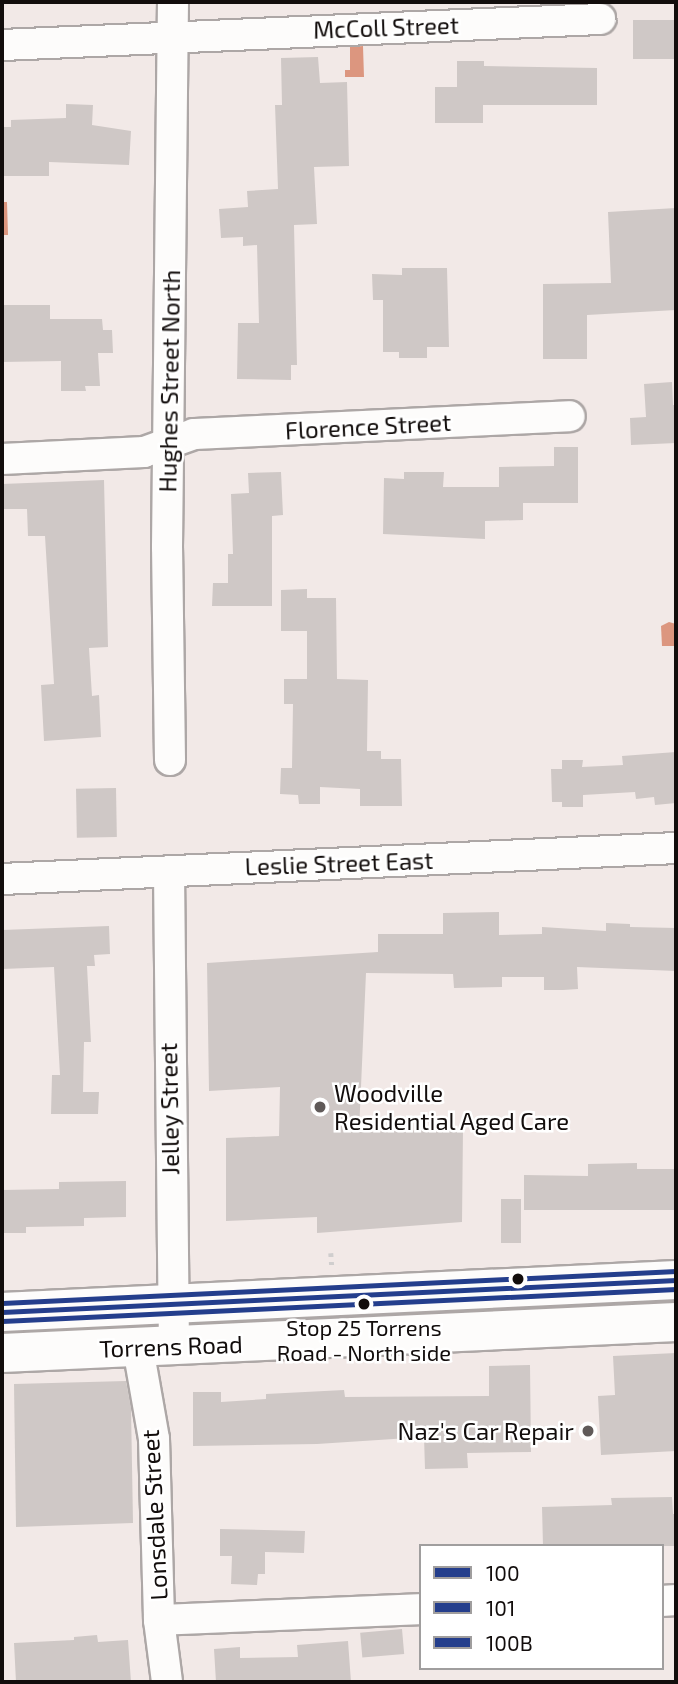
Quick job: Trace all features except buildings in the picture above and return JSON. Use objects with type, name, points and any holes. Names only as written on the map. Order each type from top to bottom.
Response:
[{"type":"main road","name":"Torrens Road","points":[[2,1312],[676,1280]]},
{"type":"main road","name":"Torrens Road","points":[[2,1353],[676,1322]]},
{"type":"street","name":"Hughes Street North","points":[[170,760],[167,547],[173,2]]},
{"type":"street","name":"McColl Street","points":[[2,45],[600,19]]},
{"type":"street","name":"Florence Street","points":[[2,459],[144,452],[194,434],[570,416]]},
{"type":"street","name":"Leslie Street East","points":[[2,878],[676,848]]},
{"type":"street","name":"Jelley Street","points":[[156,1348],[172,1306],[169,871]]},
{"type":"street","name":"Lonsdale Street","points":[[156,1348],[154,1439],[159,1620],[167,1682]]},
{"type":"street","points":[[159,1620],[419,1609]]},
{"type":"shaded area","points":[[363,46],[364,77],[345,77],[345,70],[350,70],[350,47]]},
{"type":"shaded area","points":[[2,202],[7,202],[8,235],[2,235]]},
{"type":"shaded area","points":[[669,622],[676,624],[676,646],[662,646],[661,626]]},
{"type":"transit line","name":"100B","points":[[2,1303],[676,1271]]},
{"type":"transit line","name":"100","points":[[2,1312],[676,1280]]},
{"type":"transit line","name":"101","points":[[2,1321],[676,1289]]},
{"type":"place","name":"Woodville Residential Aged Care","points":[[320,1107]]},
{"type":"place","name":"Stop 25 Torrens Road - North side","points":[[364,1304]]},
{"type":"place","name":"Naz's Car Repair","points":[[588,1431]]}]
